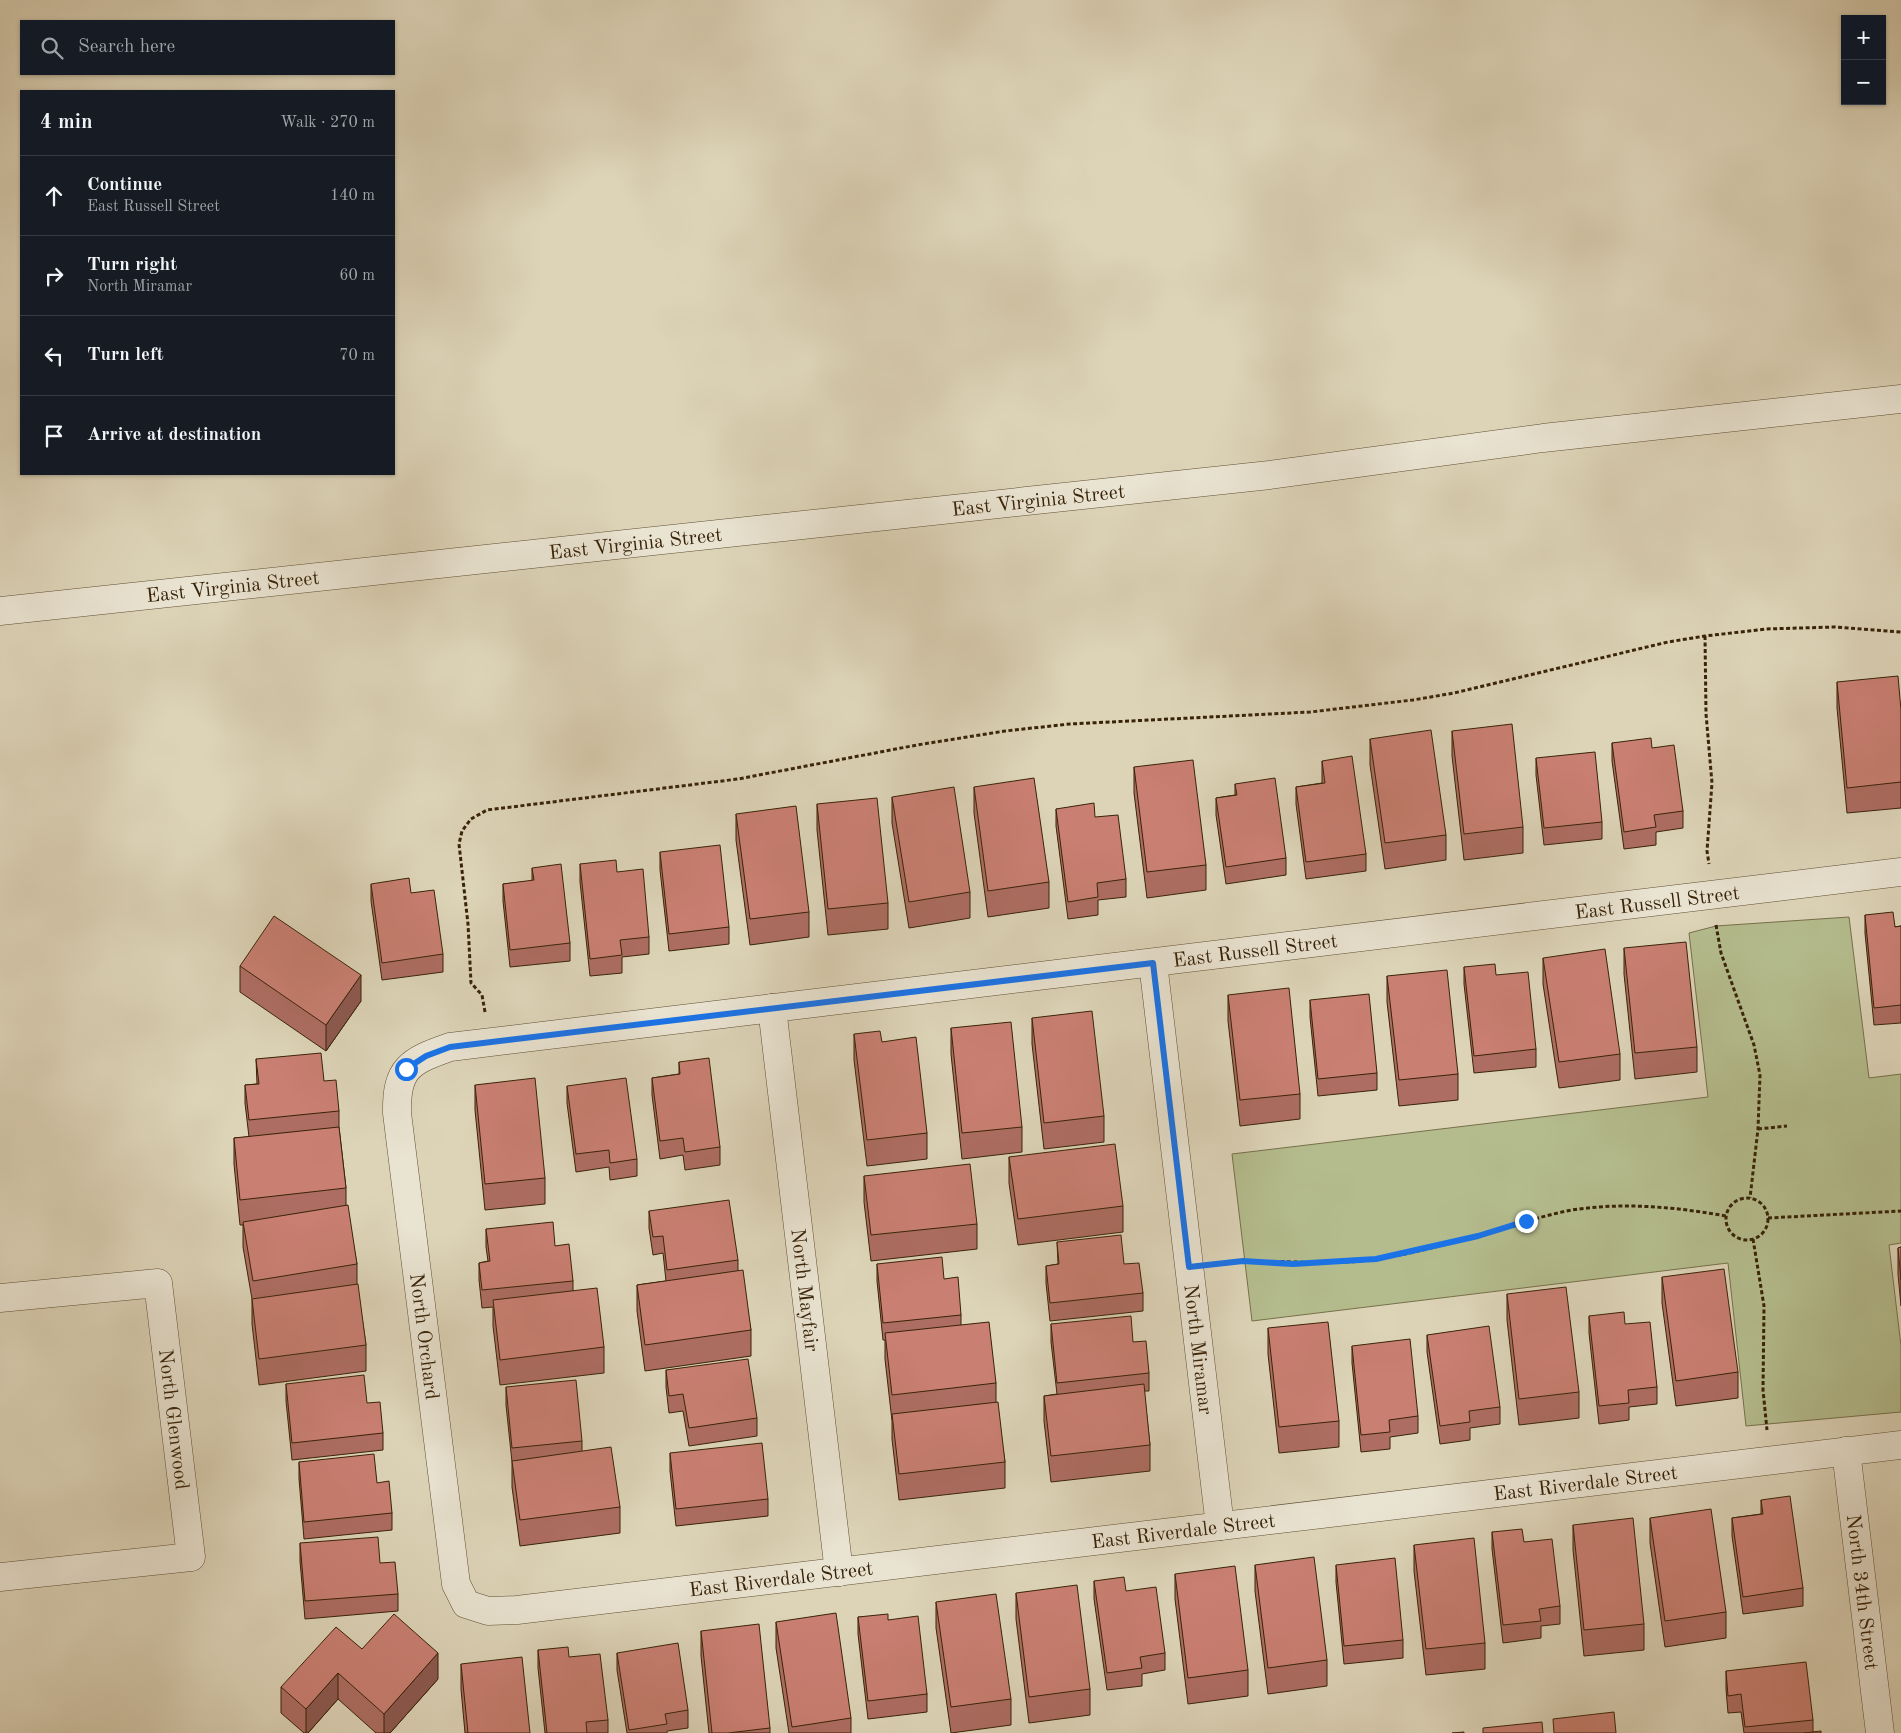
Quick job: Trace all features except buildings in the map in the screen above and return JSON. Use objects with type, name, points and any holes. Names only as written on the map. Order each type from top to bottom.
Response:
[{"type":"street","name":"East Virginia Street","points":[[0,611],[1270,476],[1543,438],[1901,399]]},
{"type":"street","name":"East Russell Street","points":[[406,1069],[426,1056],[450,1047],[1901,872]]},
{"type":"street","name":"North Miramar","points":[[1153,963],[1220,1526]]},
{"type":"street","name":"North Mayfair","points":[[772,1008],[839,1572]]},
{"type":"street","name":"North Orchard","points":[[406,1069],[397,1090],[397,1113],[451,1558],[456,1584],[466,1604]]},
{"type":"street","name":"North Glenwood","points":[[0,1298],[158,1283],[191,1557],[0,1577]]},
{"type":"street","name":"East Riverdale Street","points":[[466,1604],[488,1611],[517,1610],[1901,1445]]},
{"type":"street","name":"North 34th Street","points":[[1846,1451],[1880,1733]]},
{"type":"path","points":[[488,1042],[482,995],[471,983],[468,924],[459,844],[462,831],[471,819],[487,810],[738,779],[917,745],[1005,731],[1070,724],[1310,712],[1413,700],[1454,693],[1668,642],[1705,636],[1766,629],[1834,627],[1901,632]]},
{"type":"path","points":[[1758,1130],[1786,1126]]},
{"type":"path","points":[[1744,1198],[1750,1198],[1763,1205],[1768,1218],[1764,1231],[1753,1239],[1739,1238],[1733,1235],[1726,1222],[1726,1216],[1732,1204],[1744,1198]]},
{"type":"path","points":[[1189,1267],[1243,1261],[1293,1264],[1376,1259],[1478,1236],[1544,1217],[1610,1206],[1645,1206],[1726,1216]]},
{"type":"path","points":[[1768,1218],[1901,1211]]},
{"type":"path","points":[[1753,1239],[1764,1306],[1763,1390],[1772,1460]]},
{"type":"green space","points":[[1849,917],[1869,1078],[1901,1074],[1901,1243],[1889,1245],[1901,1346],[1901,1412],[1746,1426],[1728,1263],[1252,1321],[1232,1154],[1708,1097],[1689,933],[1716,926]]},
{"type":"route","points":[[406,1069],[426,1056],[450,1047],[1153,963],[1189,1267],[1243,1261],[1293,1264],[1376,1259],[1478,1236],[1526,1221]]}]
